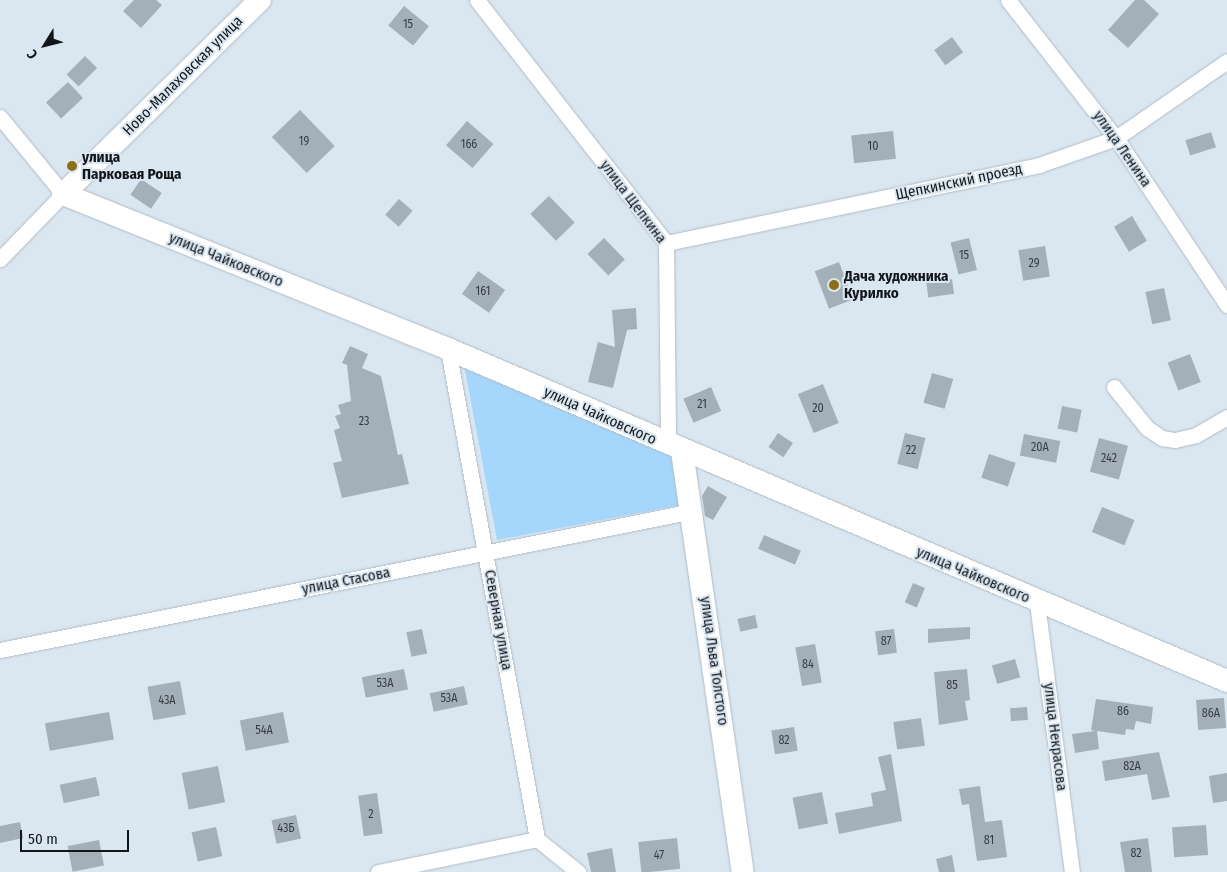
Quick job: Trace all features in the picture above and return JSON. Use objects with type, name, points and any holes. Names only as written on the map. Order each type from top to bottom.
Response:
[{"type":"street","name":"Ново-Малаховская улица","points":[[0,259],[63,194],[260,0]]},
{"type":"street","name":"улица Щепкина","points":[[477,0],[666,244],[675,448]]},
{"type":"street","name":"улица Ленина","points":[[1008,0],[1116,138],[1227,304]]},
{"type":"street","name":"Щепкинский проезд","points":[[666,244],[1040,165],[1116,138],[1227,61]]},
{"type":"street","name":"улица Чайковского","points":[[0,117],[63,194],[448,349],[1037,603],[1227,681]]},
{"type":"street","name":"Северная улица","points":[[448,349],[487,552],[537,839]]},
{"type":"street","points":[[1114,387],[1147,428],[1162,438],[1175,440],[1196,435],[1227,418]]},
{"type":"street","name":"улица Льва Толстого","points":[[675,448],[693,511],[743,872]]},
{"type":"street","name":"улица Стасова","points":[[0,650],[693,511]]},
{"type":"street","name":"улица Некрасова","points":[[1037,603],[1072,872]]},
{"type":"street","points":[[378,872],[537,839],[578,872]]},
{"type":"shaded area","points":[[464,365],[672,456],[680,505],[497,540]]},
{"type":"building","points":[[134,0],[156,0],[162,5],[141,28],[123,11]]},
{"type":"building","points":[[1135,0],[1144,0],[1159,14],[1128,48],[1108,30]]},
{"type":"building","points":[[404,6],[429,26],[413,46],[388,25]]},
{"type":"building","points":[[952,37],[963,52],[945,65],[934,50]]},
{"type":"building","points":[[85,56],[97,68],[79,86],[67,74]]},
{"type":"building","points":[[68,82],[83,98],[61,119],[46,102]]},
{"type":"building","points":[[300,110],[335,146],[307,173],[272,137]]},
{"type":"building","points":[[467,121],[493,144],[472,168],[446,145]]},
{"type":"building","points":[[893,131],[896,159],[854,163],[851,135]]},
{"type":"building","points":[[1211,132],[1216,147],[1190,156],[1185,140]]},
{"type":"building","points":[[141,179],[162,193],[151,209],[130,195]]},
{"type":"building","points":[[549,196],[575,223],[556,241],[530,214]]},
{"type":"building","points":[[399,199],[413,211],[399,227],[385,215]]},
{"type":"building","points":[[1132,216],[1147,241],[1129,252],[1114,227]]},
{"type":"building","points":[[604,238],[625,260],[608,276],[587,254]]},
{"type":"building","points":[[969,238],[977,270],[959,275],[951,243]]},
{"type":"building","points":[[1045,246],[1050,277],[1023,281],[1018,250]]},
{"type":"building","name":"Дача художника Курилко","points":[[839,262],[853,299],[829,309],[815,271]]},
{"type":"building","points":[[478,271],[505,290],[489,313],[462,294]]},
{"type":"building","points":[[952,279],[954,294],[928,297],[926,283]]},
{"type":"building","points":[[1164,288],[1171,320],[1152,324],[1145,292]]},
{"type":"building","points":[[636,308],[637,329],[627,330],[613,388],[588,382],[598,342],[615,347],[612,310]]},
{"type":"building","points":[[350,346],[368,354],[362,368],[381,376],[398,455],[402,454],[409,484],[342,498],[333,463],[342,461],[334,430],[340,428],[335,416],[341,414],[338,405],[351,401],[347,365],[342,363]]},
{"type":"building","points":[[1190,354],[1201,382],[1178,391],[1168,363]]},
{"type":"building","points":[[932,373],[953,379],[945,409],[923,403]]},
{"type":"building","points":[[823,384],[839,423],[814,433],[798,394]]},
{"type":"building","points":[[711,387],[721,411],[694,423],[683,399]]},
{"type":"building","points":[[1062,406],[1082,410],[1077,432],[1058,429]]},
{"type":"building","points":[[778,433],[793,443],[783,457],[768,447]]},
{"type":"building","points":[[905,433],[925,438],[918,469],[897,464]]},
{"type":"building","points":[[1024,434],[1060,441],[1056,463],[1020,456]]},
{"type":"building","points":[[1099,438],[1128,446],[1119,480],[1090,472]]},
{"type":"building","points":[[989,454],[1016,463],[1008,486],[981,478]]},
{"type":"building","points":[[708,486],[727,497],[713,520],[705,516],[702,496]]},
{"type":"building","points":[[1102,507],[1134,520],[1124,545],[1092,532]]},
{"type":"building","points":[[764,535],[801,551],[795,564],[758,549]]},
{"type":"building","points":[[913,583],[925,588],[917,607],[905,602]]},
{"type":"building","points":[[755,615],[758,628],[740,632],[737,619]]},
{"type":"building","points":[[970,627],[970,639],[928,643],[928,629]]},
{"type":"building","points":[[422,629],[427,653],[412,657],[406,632]]},
{"type":"building","points":[[894,629],[897,653],[878,655],[875,631]]},
{"type":"building","points":[[815,644],[822,682],[802,686],[795,647]]},
{"type":"building","points":[[1015,659],[1020,677],[997,684],[992,666]]},
{"type":"building","points":[[404,669],[408,690],[366,698],[362,677]]},
{"type":"building","points":[[967,669],[970,700],[965,701],[968,720],[939,725],[934,672]]},
{"type":"building","points":[[180,681],[186,714],[153,720],[148,687]]},
{"type":"building","points":[[464,686],[468,705],[434,712],[430,693]]},
{"type":"building","points":[[1224,698],[1226,728],[1198,730],[1196,700]]},
{"type":"building","points":[[1096,699],[1153,707],[1151,724],[1136,721],[1134,730],[1126,729],[1125,735],[1097,731],[1099,749],[1075,753],[1072,734],[1095,731],[1091,730]]},
{"type":"building","points":[[1027,707],[1028,720],[1011,721],[1010,708]]},
{"type":"building","points":[[109,712],[114,740],[50,751],[45,723]]},
{"type":"building","points":[[283,712],[289,742],[246,751],[240,720]]},
{"type":"building","points":[[921,718],[925,746],[897,750],[893,722]]},
{"type":"building","points":[[794,727],[798,751],[775,754],[771,731]]},
{"type":"building","points":[[1159,752],[1170,797],[1152,800],[1147,774],[1105,781],[1102,761]]},
{"type":"building","points":[[891,754],[902,821],[839,834],[835,813],[873,806],[871,793],[886,790],[878,757]]},
{"type":"building","points":[[218,766],[225,802],[189,809],[182,773]]},
{"type":"building","points":[[1227,773],[1227,801],[1213,803],[1209,776]]},
{"type":"building","points":[[96,777],[100,796],[64,803],[60,785]]},
{"type":"building","points":[[980,786],[985,822],[1002,820],[1007,857],[977,861],[969,804],[962,805],[959,789]]},
{"type":"building","points":[[822,792],[828,823],[799,829],[793,798]]},
{"type":"building","points":[[377,793],[383,834],[364,836],[358,796]]},
{"type":"building","points":[[296,815],[301,838],[277,844],[272,820]]},
{"type":"building","points":[[20,822],[23,838],[0,843],[0,826]]},
{"type":"building","points":[[1206,825],[1208,855],[1174,857],[1172,827]]},
{"type":"building","points":[[216,827],[222,856],[198,862],[192,832]]},
{"type":"building","points":[[677,838],[680,869],[641,872],[638,842]]},
{"type":"building","points":[[1148,838],[1152,872],[1125,872],[1120,842]]},
{"type":"building","points":[[99,840],[104,866],[73,872],[68,846]]},
{"type":"building","points":[[612,848],[616,872],[591,872],[587,853]]},
{"type":"building","points":[[952,855],[955,872],[939,872],[936,859]]},
{"type":"place","name":"улица Парковая Роща","points":[[72,166]]},
{"type":"place","name":"Дача художника Курилко","points":[[834,285]]}]
